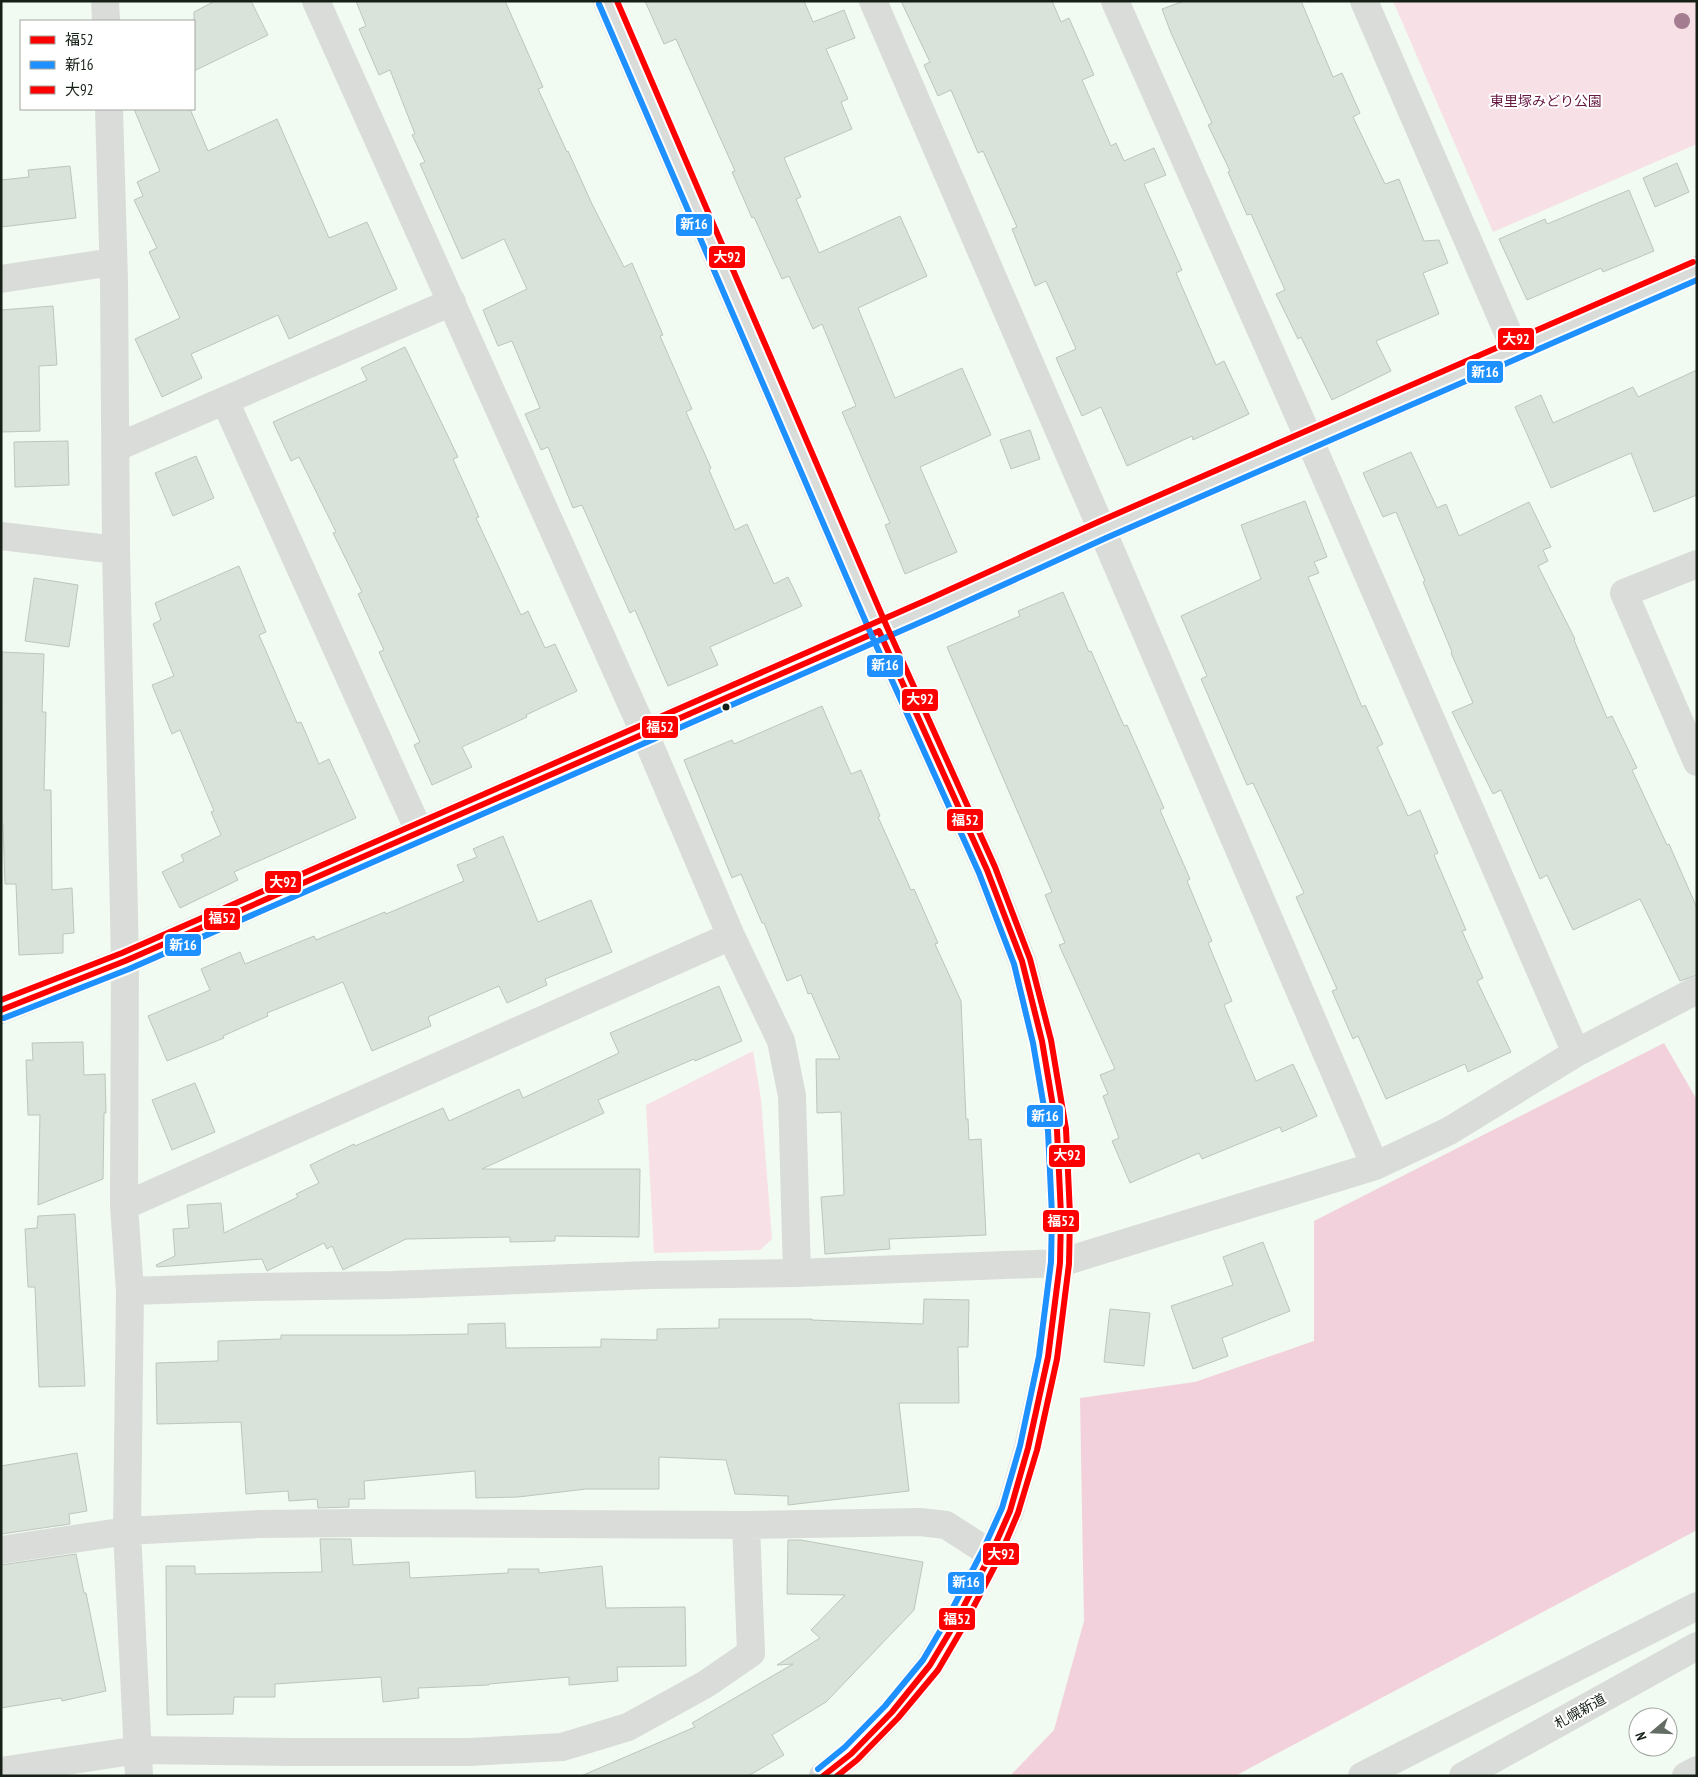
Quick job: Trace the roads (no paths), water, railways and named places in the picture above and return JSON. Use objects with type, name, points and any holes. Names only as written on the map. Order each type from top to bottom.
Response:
[{"type":"main road","points":[[106,1],[106,20]]},
{"type":"main road","points":[[316,1],[644,732],[730,936],[781,1041],[792,1096],[797,1273]]},
{"type":"main road","points":[[607,1],[880,631],[987,870],[1022,961],[1042,1042],[1056,1130],[1061,1215],[1060,1263],[1048,1357],[1028,1448],[1010,1511],[991,1554],[954,1625],[930,1665],[892,1712],[851,1754],[823,1776]]},
{"type":"main road","points":[[873,1],[1375,1166]]},
{"type":"main road","points":[[1114,1],[1310,441],[1576,1053]]},
{"type":"main road","points":[[1364,1],[1515,349]]},
{"type":"main road","points":[[108,110],[113,262],[116,550],[125,961],[124,1206],[130,1291],[127,1530],[138,1763]]},
{"type":"main road","points":[[1,279],[113,262]]},
{"type":"main road","points":[[1,1010],[125,961],[644,732],[880,631],[1102,530],[1310,441],[1697,270]]},
{"type":"main road","points":[[115,448],[452,302]]},
{"type":"main road","points":[[225,400],[419,831]]},
{"type":"main road","points":[[1,536],[116,550]]},
{"type":"main road","points":[[1697,564],[1624,593],[1697,762]]},
{"type":"main road","points":[[124,1206],[730,936]]},
{"type":"main road","points":[[130,1291],[392,1285],[650,1275],[797,1273],[1060,1263],[1375,1166],[1449,1131],[1576,1053],[1697,990]]},
{"type":"main road","points":[[1,1550],[127,1530],[259,1524],[358,1522],[746,1524],[920,1522],[946,1525],[991,1554]]},
{"type":"main road","points":[[1,1771],[290,1752],[470,1752],[562,1747],[628,1727],[706,1684],[751,1653],[746,1524]]},
{"type":"main road","points":[[1362,1776],[1697,1606]]},
{"type":"main road","name":"札幌新道","points":[[1463,1776],[1697,1646]]},
{"type":"main road","points":[[1686,1776],[1697,1770]]},
{"type":"park label","name":"東里塚みどり公園","points":[[1546,101]]}]
